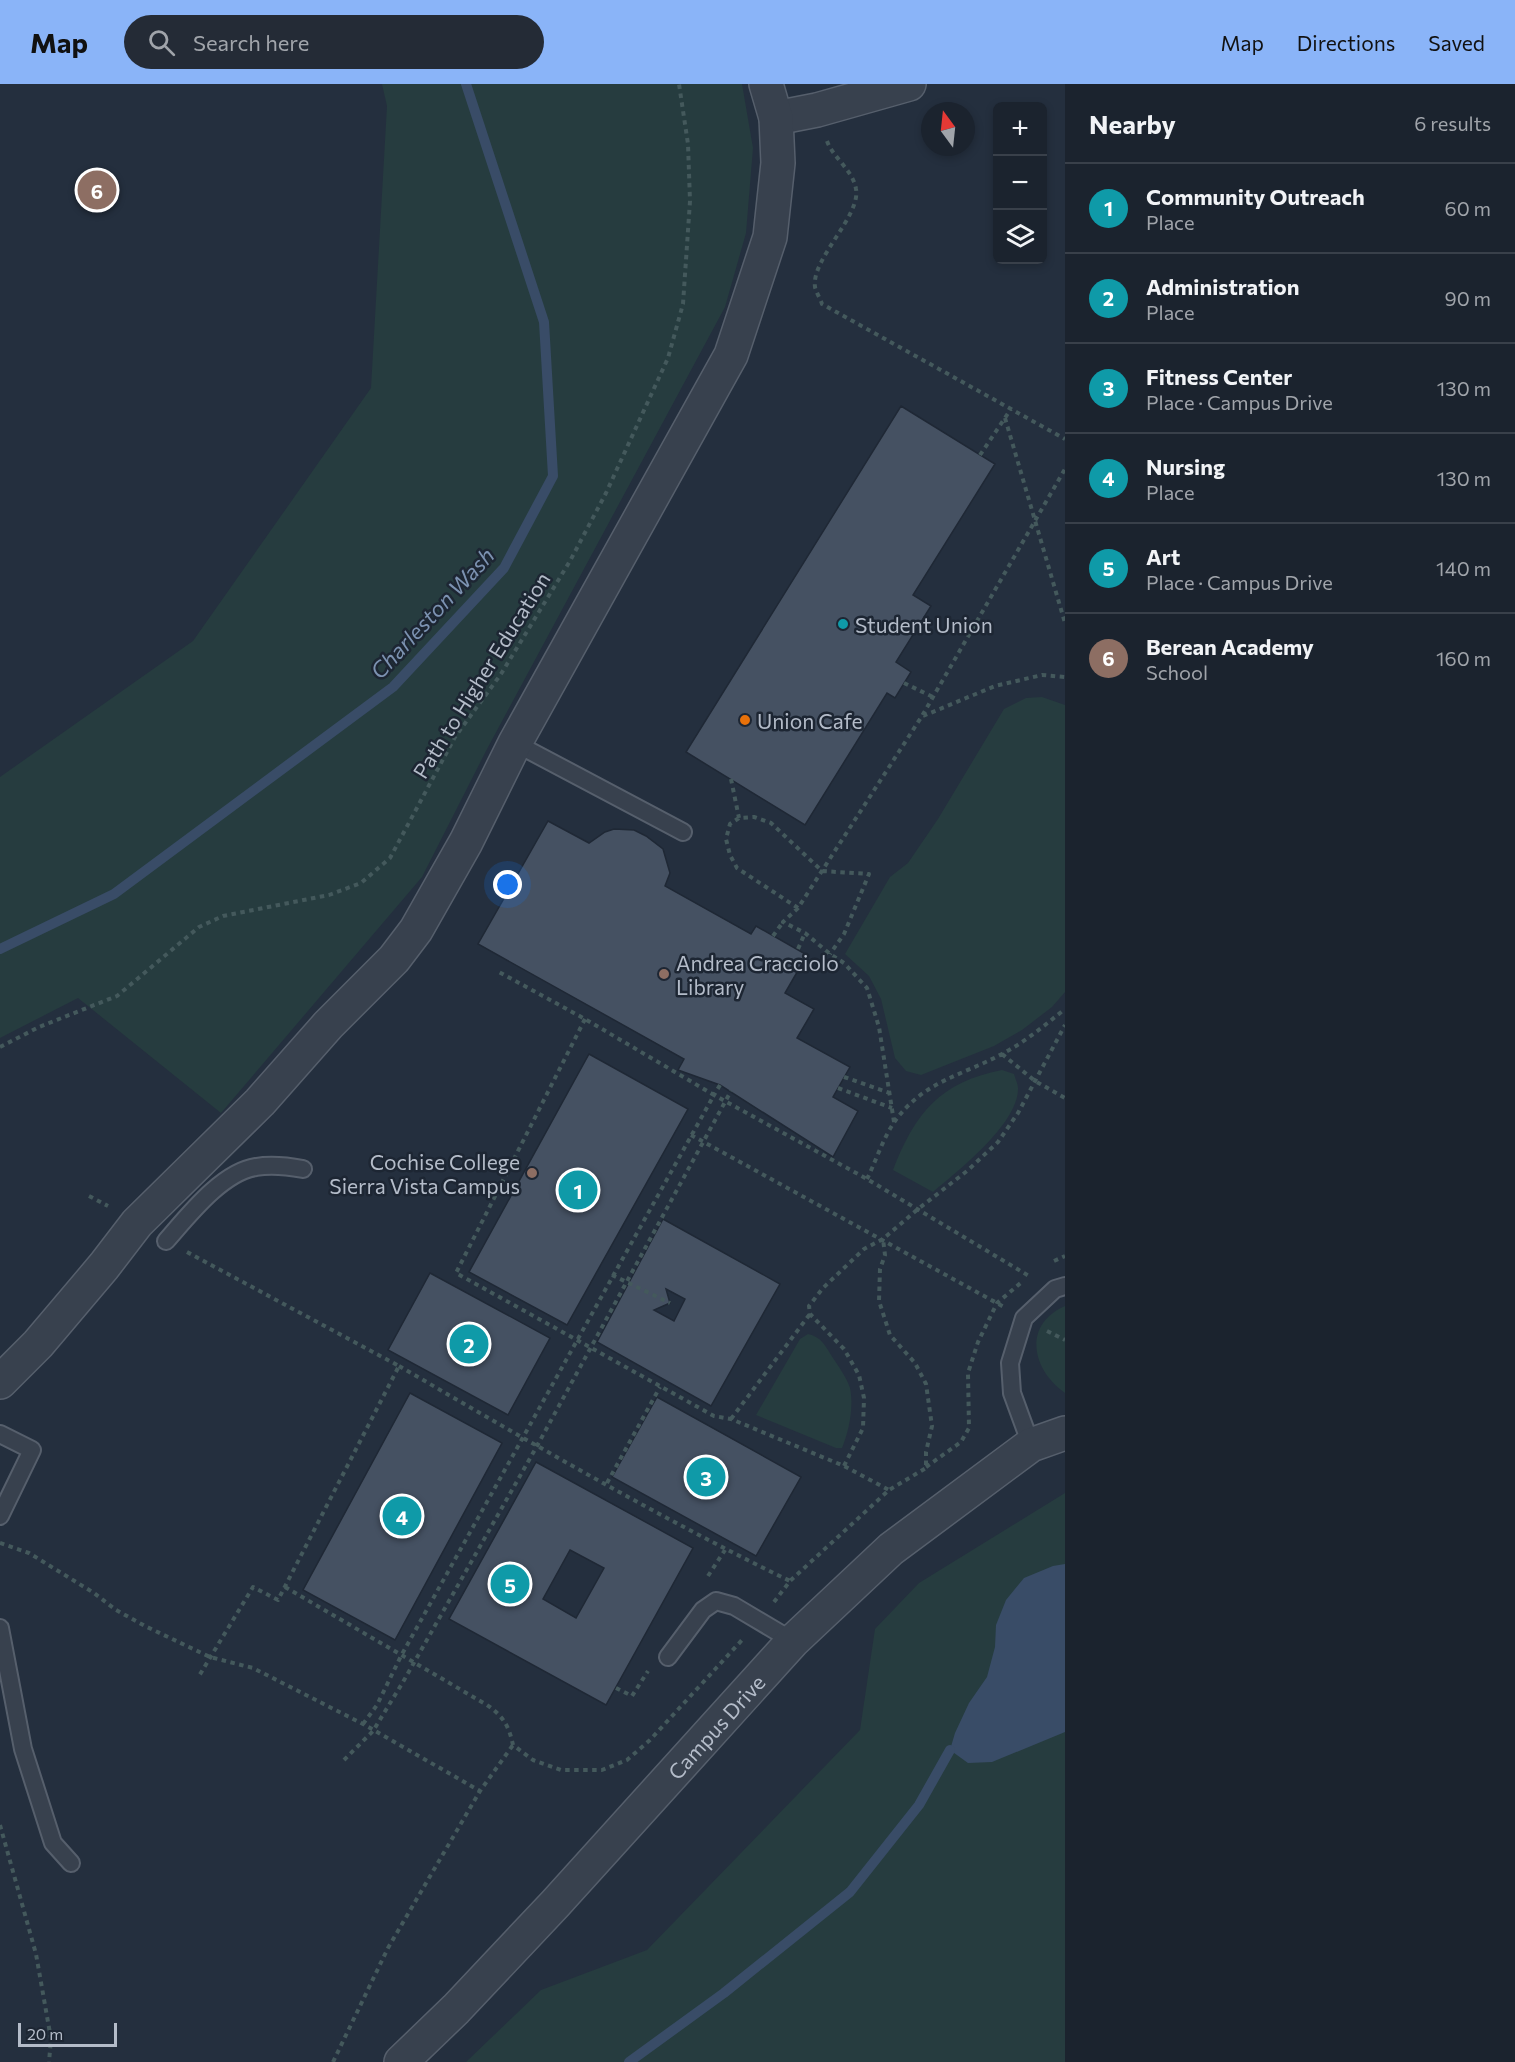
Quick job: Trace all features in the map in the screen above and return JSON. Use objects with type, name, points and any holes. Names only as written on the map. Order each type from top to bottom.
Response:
[{"type":"street","points":[[0,1382],[38,1344],[137,1223],[260,1102],[328,1025],[394,959],[416,930],[466,842],[515,743],[731,355],[770,237],[778,162],[776,118],[766,84]]},
{"type":"street","points":[[776,118],[817,110],[909,84]]},
{"type":"street","name":"Campus Drive","points":[[400,2062],[456,2009],[548,1912],[793,1641],[891,1549],[1031,1445],[1065,1433]]},
{"type":"lane","points":[[515,743],[683,832]]},
{"type":"lane","points":[[166,1241],[210,1193],[235,1176],[254,1167],[281,1165],[303,1169]]},
{"type":"lane","points":[[1031,1445],[1012,1393],[1010,1362],[1024,1318],[1056,1289],[1065,1286]]},
{"type":"lane","points":[[0,1434],[32,1450],[0,1516]]},
{"type":"lane","points":[[668,1657],[703,1610],[716,1601],[734,1606],[793,1641]]},
{"type":"lane","points":[[0,1628],[23,1749],[53,1843],[71,1863]]},
{"type":"path","name":"Path to Higher Education","points":[[0,1047],[39,1027],[117,996],[199,927],[223,916],[329,895],[361,883],[390,858],[455,737],[501,674],[570,561],[606,492],[668,357],[683,304],[690,201],[688,144],[679,84]]},
{"type":"path","points":[[817,110],[831,150],[852,177],[856,191],[852,208],[815,275],[815,288],[822,304],[1065,439]]},
{"type":"path","points":[[980,454],[1011,409]]},
{"type":"path","points":[[1005,418],[1065,623]]},
{"type":"path","points":[[773,936],[783,922],[798,908],[922,716],[1065,469]]},
{"type":"path","points":[[1059,604],[1065,603]]},
{"type":"path","points":[[922,716],[995,686],[1042,675],[1065,677]]},
{"type":"path","points":[[904,682],[933,697]]},
{"type":"path","points":[[731,779],[739,818]]},
{"type":"path","points":[[798,908],[737,868],[730,855],[726,839],[730,824],[739,818],[754,817],[771,823],[822,871],[869,874],[843,934],[830,954]]},
{"type":"path","points":[[783,922],[805,933],[844,963],[867,988],[879,1027],[894,1122]]},
{"type":"path","points":[[798,949],[805,933]]},
{"type":"path","points":[[499,972],[585,1019],[725,1102],[867,1179],[1029,1275]]},
{"type":"path","points":[[867,1179],[894,1122],[914,1100],[939,1081],[1002,1054],[1035,1033],[1065,1009]]},
{"type":"path","points":[[585,1019],[456,1274],[714,1416],[731,1419],[844,1466],[889,1490]]},
{"type":"path","points":[[844,1466],[863,1428],[864,1398],[859,1375],[844,1349],[810,1314],[809,1306],[823,1288],[864,1249],[883,1239],[968,1171],[998,1142],[1018,1113],[1065,1025]]},
{"type":"path","points":[[1002,1054],[1035,1082],[1065,1098]]},
{"type":"path","points":[[844,1077],[890,1093]]},
{"type":"path","points":[[363,1724],[377,1705],[401,1656],[720,1085]]},
{"type":"path","points":[[838,1088],[892,1108]]},
{"type":"path","points":[[344,1760],[373,1731],[403,1682],[537,1446],[730,1091]]},
{"type":"path","points":[[691,1135],[998,1303]]},
{"type":"path","points":[[89,1196],[137,1223]]},
{"type":"path","points":[[285,1587],[487,1705],[501,1716],[510,1730],[513,1745],[533,1760],[561,1770],[602,1770],[627,1760],[650,1740],[759,1622],[790,1581],[889,1490],[926,1468],[926,1452],[932,1426],[926,1384],[915,1363],[890,1335],[879,1301],[880,1269],[885,1255],[883,1239]]},
{"type":"path","points":[[166,1241],[399,1366],[537,1446],[725,1550],[790,1581]]},
{"type":"path","points":[[612,1275],[670,1304]]},
{"type":"path","points":[[731,1419],[810,1314]]},
{"type":"path","points":[[199,1676],[254,1587],[278,1600],[399,1366]]},
{"type":"path","points":[[607,1484],[660,1387]]},
{"type":"path","points":[[0,1543],[29,1553],[94,1593],[116,1610],[210,1658],[253,1668],[363,1724],[480,1791]]},
{"type":"path","points":[[333,2062],[388,1948],[480,1791],[513,1745]]},
{"type":"path","points":[[0,1825],[36,1954],[51,2039],[49,2062]]},
{"type":"green space","points":[[382,84],[742,84],[753,148],[746,233],[725,307],[487,749],[422,877],[221,1113],[78,998],[0,1038],[0,777],[193,641],[371,388],[387,106]]},
{"type":"green space","points":[[1042,697],[1065,705],[1065,992],[1052,1007],[1022,1030],[994,1046],[921,1075],[906,1071],[895,1058],[881,999],[869,976],[845,954],[890,877],[908,863],[938,819],[1004,709],[1026,698]]},
{"type":"green space","points":[[1002,1070],[1014,1074],[1018,1088],[1016,1102],[998,1131],[971,1159],[933,1192],[893,1170],[911,1132],[933,1103],[962,1083],[980,1075]]},
{"type":"green space","points":[[1065,1306],[1065,1393],[1045,1372],[1036,1348],[1037,1336],[1042,1324],[1051,1314]]},
{"type":"green space","points":[[808,1334],[816,1337],[825,1345],[850,1388],[850,1419],[842,1448],[836,1448],[756,1415],[800,1339]]},
{"type":"green space","points":[[1065,1493],[1065,2062],[466,2062],[541,1990],[647,1950],[860,1730],[875,1629],[919,1583]]},
{"type":"water","points":[[1065,1564],[1065,1732],[992,1762],[968,1763],[950,1750],[969,1703],[987,1677],[995,1647],[996,1625],[1006,1600],[1024,1578],[1053,1566]]},
{"type":"building","name":"Student Union","points":[[901,406],[995,464],[913,595],[931,606],[896,662],[911,672],[895,698],[887,693],[805,825],[686,752]]},
{"type":"building","name":"Andrea Cracciolo Library","points":[[548,821],[589,843],[614,829],[634,830],[646,836],[663,849],[670,873],[665,886],[751,934],[756,926],[807,955],[785,993],[814,1009],[797,1038],[850,1067],[833,1097],[858,1111],[833,1157],[720,1085],[678,1070],[684,1059],[478,944]]},
{"type":"building","points":[[589,1054],[688,1109],[567,1325],[469,1272]]},
{"type":"building","points":[[663,1219],[780,1284],[711,1406],[597,1342]],"holes":[[[666,1289],[685,1299],[674,1321],[654,1310],[670,1303]]]},
{"type":"building","points":[[430,1273],[550,1338],[508,1415],[388,1350]]},
{"type":"building","points":[[410,1393],[502,1443],[395,1640],[303,1590]]},
{"type":"building","points":[[657,1397],[801,1477],[756,1556],[612,1477]]},
{"type":"building","points":[[536,1462],[693,1548],[606,1705],[449,1619]],"holes":[[[570,1550],[604,1568],[576,1618],[543,1599]]]},
{"type":"waterway","name":"Charleston Wash","points":[[0,949],[114,894],[393,687],[504,568],[553,476],[544,322],[466,84]]},
{"type":"waterway","points":[[629,2062],[724,1993],[850,1892],[919,1805],[950,1750]]},
{"type":"place","name":"Berean Academy","points":[[97,190]]},
{"type":"place","name":"Student Union","points":[[843,624]]},
{"type":"place","name":"Union Cafe","points":[[745,720]]},
{"type":"place","name":"Andrea Cracciolo Library","points":[[664,974]]},
{"type":"place","name":"Cochise College Sierra Vista Campus","points":[[532,1173]]},
{"type":"place","name":"Community Outreach","points":[[578,1190]]},
{"type":"place","name":"Administration","points":[[469,1344]]},
{"type":"place","name":"Fitness Center","points":[[706,1477]]},
{"type":"place","name":"Nursing","points":[[402,1516]]},
{"type":"place","name":"Art","points":[[510,1584]]}]
